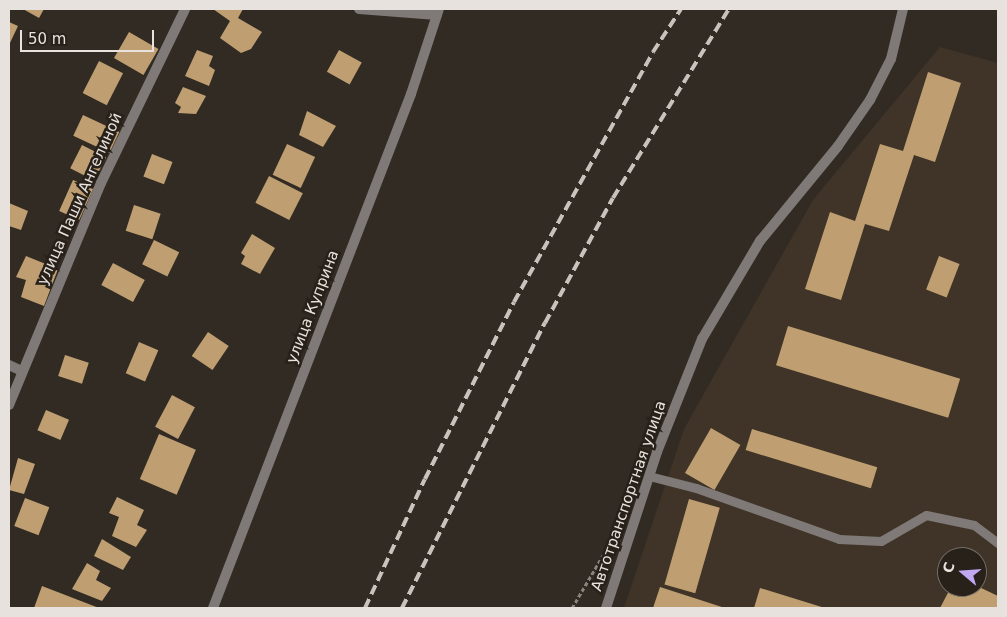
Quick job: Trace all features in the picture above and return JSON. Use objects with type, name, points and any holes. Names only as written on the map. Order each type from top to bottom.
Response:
[{"type":"street","name":"улица Паши Ангелиной","points":[[9,405],[101,182],[185,9]]},
{"type":"street","points":[[359,9],[438,12]]},
{"type":"street","name":"Автотранспортная улица","points":[[606,608],[649,476],[702,340],[760,240],[838,146],[870,100],[891,59],[902,9]]},
{"type":"street","name":"улица Куприна","points":[[214,608],[412,94],[438,12]]},
{"type":"street","points":[[9,365],[22,371]]},
{"type":"lane","points":[[649,476],[696,488],[839,539],[880,541],[926,514],[974,525],[998,543]]},
{"type":"path","points":[[572,608],[616,533]]},
{"type":"shaded area","points":[[940,47],[998,63],[998,608],[624,608],[684,429],[813,200]]},
{"type":"building","points":[[23,9],[44,9],[39,18]]},
{"type":"building","points":[[213,9],[243,9],[238,18],[262,32],[251,49],[241,53],[220,38],[230,21]]},
{"type":"building","points":[[9,22],[18,26],[9,45]]},
{"type":"building","points":[[129,32],[158,49],[143,75],[114,58]]},
{"type":"building","points":[[197,50],[213,56],[209,66],[215,70],[209,86],[185,76]]},
{"type":"building","points":[[339,50],[362,63],[350,84],[327,72]]},
{"type":"building","points":[[99,61],[123,73],[107,105],[83,93]]},
{"type":"building","points":[[928,72],[961,83],[935,162],[914,155],[889,231],[865,224],[841,300],[805,289],[830,212],[855,221],[880,144],[903,151]]},
{"type":"building","points":[[183,87],[206,96],[196,114],[178,113],[181,107],[175,103]]},
{"type":"building","points":[[307,111],[336,126],[323,147],[299,135]]},
{"type":"building","points":[[83,115],[119,132],[110,153],[73,136]]},
{"type":"building","points":[[287,144],[315,157],[301,188],[273,175]]},
{"type":"building","points":[[82,145],[106,157],[94,180],[70,168]]},
{"type":"building","points":[[152,154],[173,162],[164,184],[143,176]]},
{"type":"building","points":[[269,176],[303,193],[289,220],[255,203]]},
{"type":"building","points":[[73,180],[93,189],[79,220],[59,211]]},
{"type":"building","points":[[9,203],[28,211],[21,230],[9,226]]},
{"type":"building","points":[[134,205],[161,214],[152,239],[126,231]]},
{"type":"building","points":[[252,234],[275,248],[260,274],[241,264],[245,256],[241,253]]},
{"type":"building","points":[[154,240],[179,252],[167,277],[142,264]]},
{"type":"building","points":[[26,256],[58,269],[44,306],[21,297],[26,280],[16,277]]},
{"type":"building","points":[[939,256],[960,264],[947,297],[926,290]]},
{"type":"building","points":[[113,263],[145,280],[133,302],[101,285]]},
{"type":"building","points":[[788,326],[960,379],[948,418],[776,365]]},
{"type":"building","points":[[208,332],[229,346],[213,370],[192,356]]},
{"type":"building","points":[[139,342],[158,350],[145,382],[126,373]]},
{"type":"building","points":[[65,355],[89,363],[82,384],[58,376]]},
{"type":"building","points":[[172,395],[195,407],[178,439],[155,427]]},
{"type":"building","points":[[46,410],[69,420],[60,440],[37,430]]},
{"type":"building","points":[[711,428],[740,445],[714,490],[685,473]]},
{"type":"building","points":[[752,429],[877,467],[871,488],[746,450]]},
{"type":"building","points":[[159,434],[196,450],[177,495],[140,479]]},
{"type":"building","points":[[18,458],[35,464],[24,494],[9,490]]},
{"type":"building","points":[[117,497],[144,510],[137,525],[147,530],[136,547],[112,536],[119,517],[109,513]]},
{"type":"building","points":[[25,498],[49,507],[39,535],[14,526]]},
{"type":"building","points":[[689,499],[720,508],[695,593],[664,585]]},
{"type":"building","points":[[102,539],[131,557],[123,570],[94,556]]},
{"type":"building","points":[[87,563],[100,571],[96,580],[111,588],[102,601],[72,589]]},
{"type":"building","points":[[42,586],[99,608],[34,608]]},
{"type":"building","points":[[660,587],[725,608],[653,608]]},
{"type":"building","points":[[760,588],[825,608],[754,608]]},
{"type":"building","points":[[987,591],[998,596],[998,608],[940,608],[946,597],[987,597]]},
{"type":"railway","points":[[365,608],[425,479],[514,302],[653,52],[681,9]]},
{"type":"railway","points":[[402,608],[545,323],[613,198],[729,9]]}]
